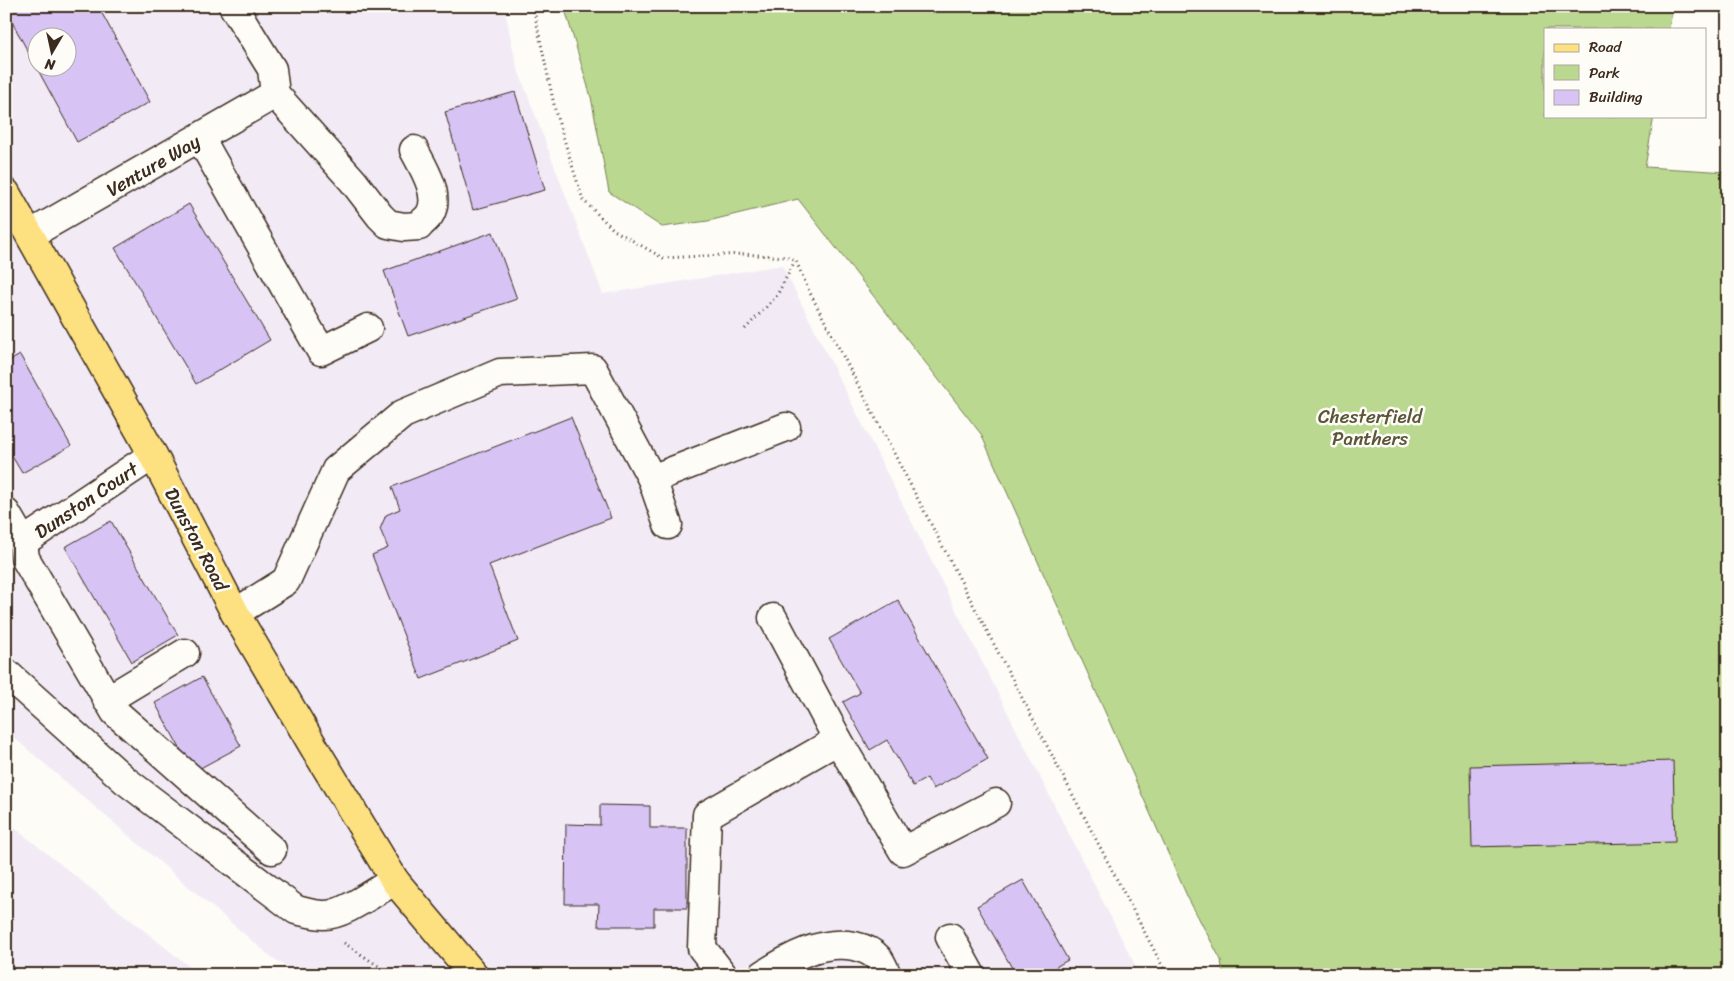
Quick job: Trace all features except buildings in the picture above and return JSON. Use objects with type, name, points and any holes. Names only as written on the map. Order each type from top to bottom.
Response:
[{"type":"main road","name":"Dunston Road","points":[[8,199],[31,234],[153,455],[235,613],[395,881],[474,975]]},
{"type":"street","points":[[233,6],[272,69],[275,94],[353,181],[388,224],[404,227],[419,226],[430,214],[434,200],[428,178],[414,150]]},
{"type":"street","name":"Venture Way","points":[[31,234],[275,94]]},
{"type":"street","points":[[200,138],[321,351],[368,328]]},
{"type":"street","points":[[235,613],[286,581],[336,470],[403,414],[500,373],[593,369],[652,479],[668,525]]},
{"type":"street","points":[[652,479],[786,427]]},
{"type":"street","name":"Dunston Court","points":[[6,513],[24,542],[153,455]]},
{"type":"street","points":[[24,542],[26,558],[115,712],[272,850]]},
{"type":"street","points":[[773,618],[838,740],[903,851],[996,803]]},
{"type":"street","points":[[107,700],[185,653]]},
{"type":"street","points":[[6,673],[126,781],[296,910],[325,915],[353,906],[395,881]]},
{"type":"street","points":[[723,975],[702,948],[707,816],[838,740]]},
{"type":"street","points":[[950,937],[971,975]]},
{"type":"street","points":[[764,975],[781,964],[811,950],[825,945],[847,944],[864,948],[877,957],[888,975]]},
{"type":"path","points":[[533,6],[556,114],[583,200],[614,230],[663,258],[742,254],[786,257],[796,261],[808,289],[1167,975]]},
{"type":"path","points":[[746,329],[776,297],[796,261]]},
{"type":"shaded area","points":[[6,6],[504,6],[517,67],[603,294],[782,265],[1140,975],[299,975],[270,956],[6,731]]},
{"type":"shaded area","points":[[6,821],[200,975],[6,975]]},
{"type":"green space","name":"Chesterfield Panthers","points":[[564,6],[1673,6],[1669,28],[1544,28],[1544,118],[1654,118],[1645,167],[1728,172],[1728,975],[1223,975],[1221,960],[1188,898],[981,434],[798,199],[708,221],[662,227],[609,192],[591,97]]}]
